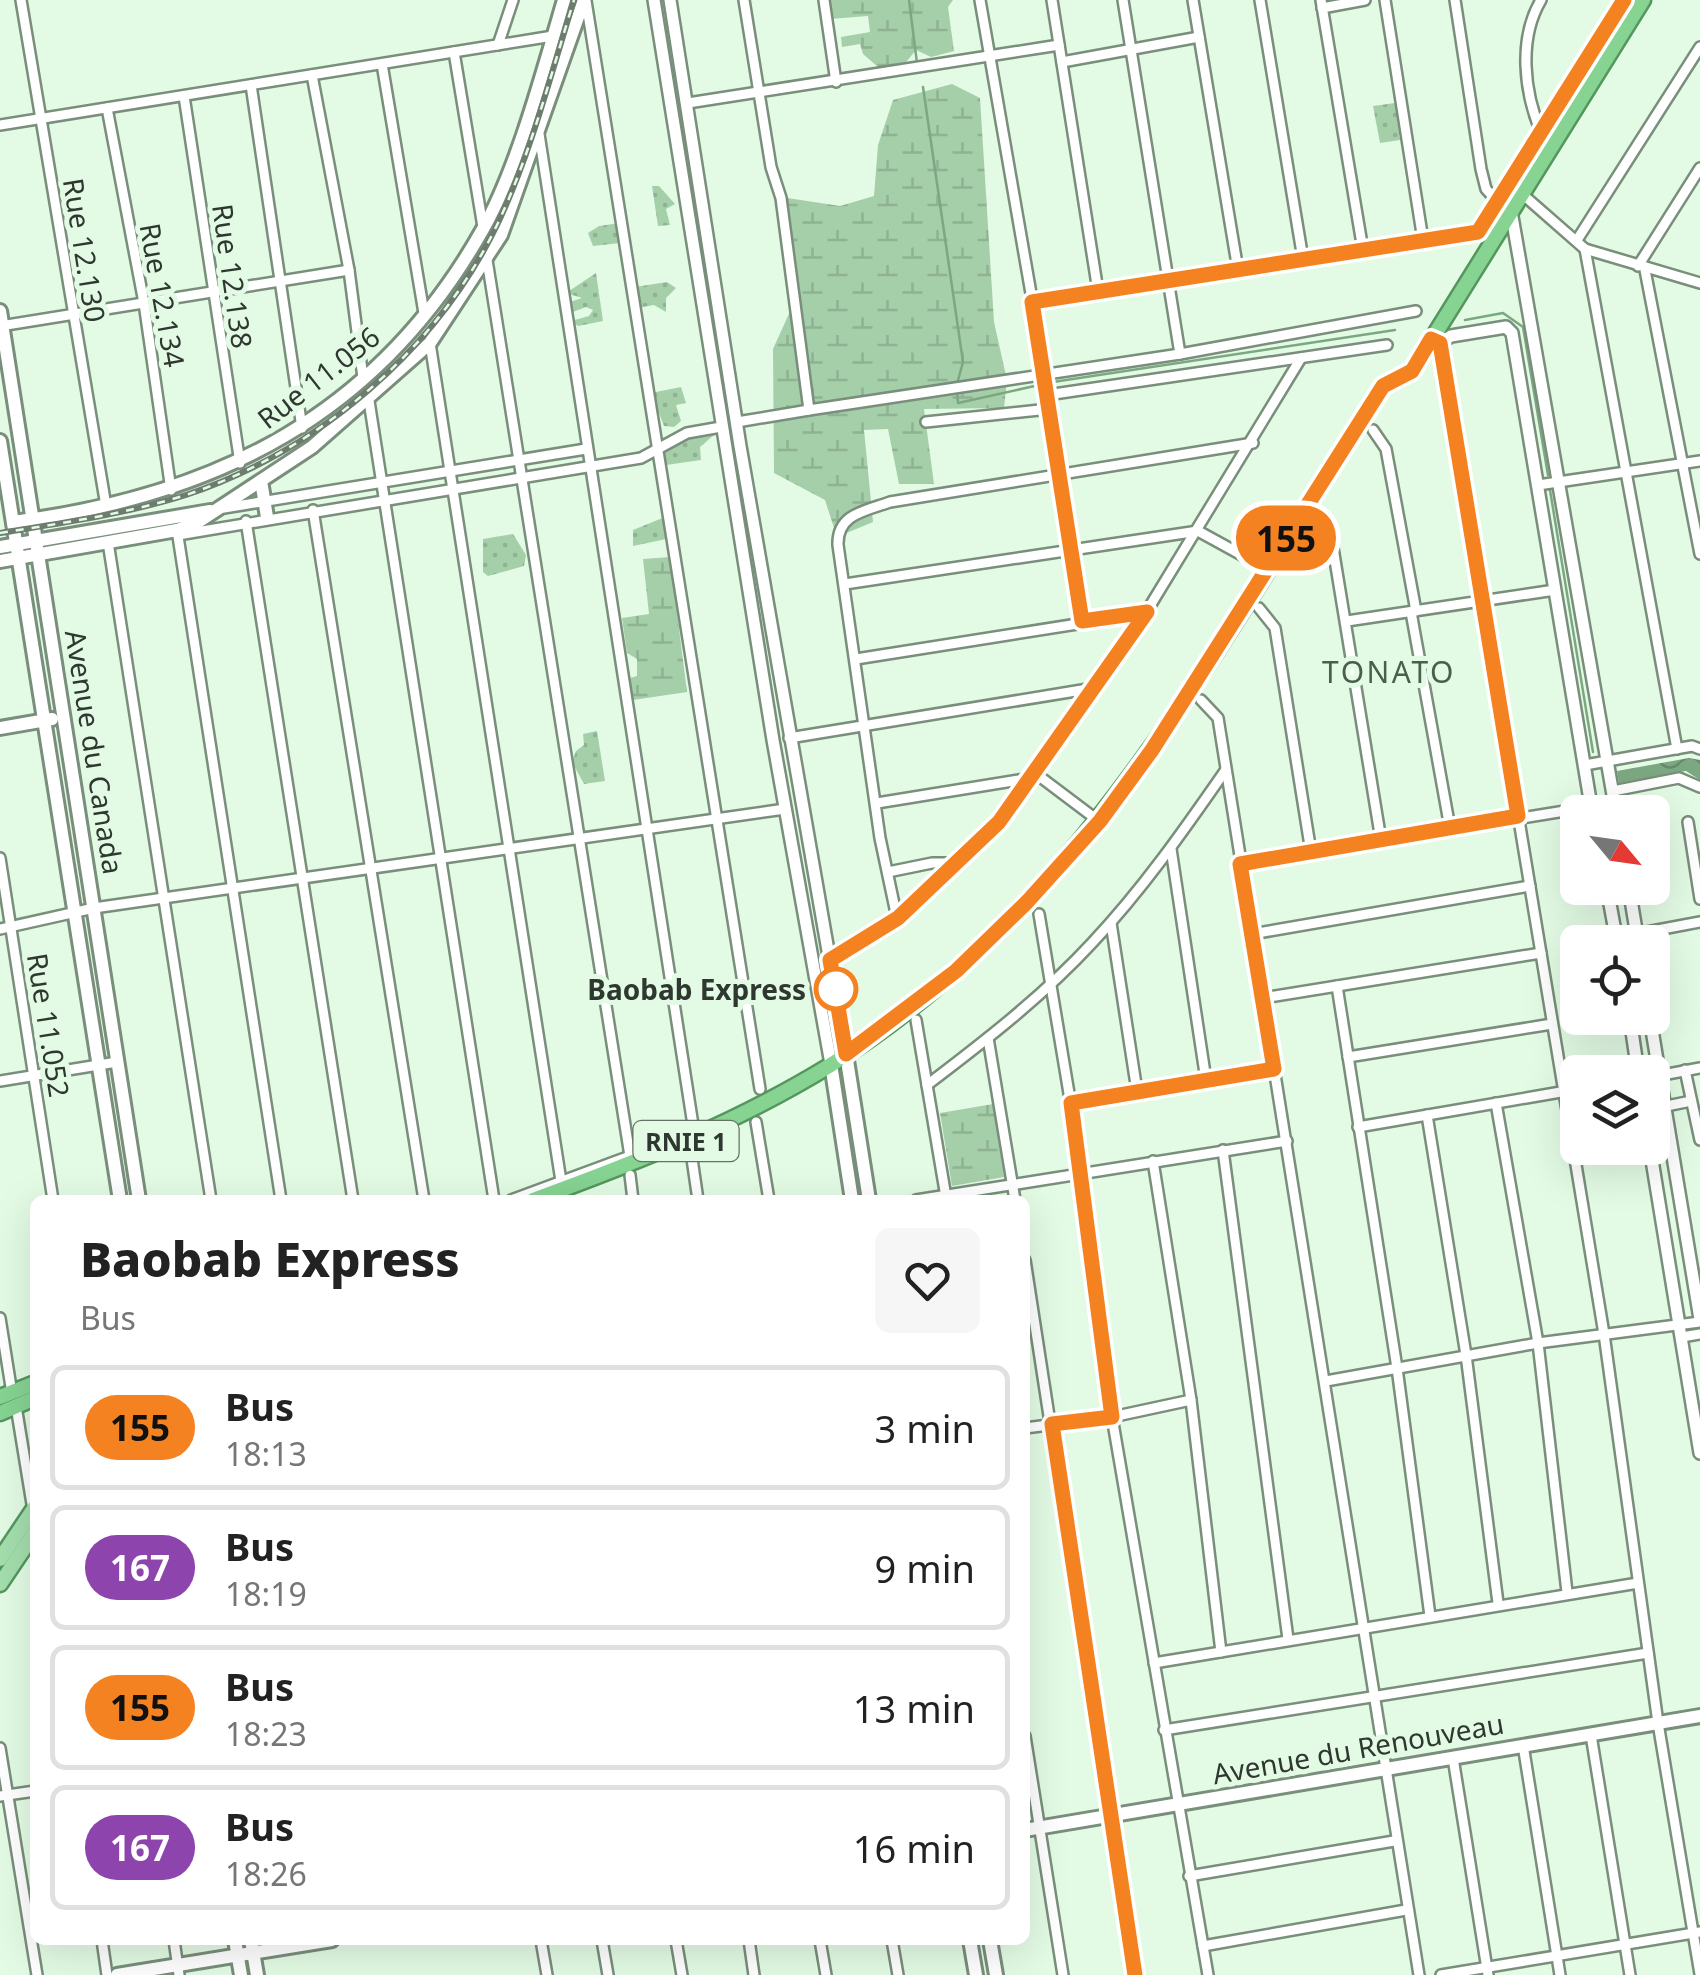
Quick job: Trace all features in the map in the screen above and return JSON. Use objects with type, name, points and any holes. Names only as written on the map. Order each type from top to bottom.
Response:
[{"type":"highway","name":"RNIE 1","points":[[546,1195],[696,1138],[831,1064],[956,971],[1027,902],[1100,821],[1152,750],[1383,386],[1412,371],[1435,341],[1541,133],[1624,0]]},
{"type":"highway","name":"RNIE 1","points":[[1478,232],[1504,205],[1521,194],[1643,0]]},
{"type":"highway","points":[[4,1391],[30,1382]]},
{"type":"highway","points":[[0,1413],[30,1400]]},
{"type":"main road","name":"Rue 11.056","points":[[6,523],[106,506],[170,490],[240,463],[302,428],[363,380],[424,316],[483,229],[499,196],[564,0]]},
{"type":"main road","points":[[38,546],[177,533],[260,481],[369,401],[430,343],[487,260],[512,209],[585,0]]},
{"type":"main road","name":"Avenue du Canada","points":[[1,321],[138,1195]]},
{"type":"main road","name":"Avenue du Canada","points":[[0,441],[6,523],[16,551],[119,1195]]},
{"type":"main road","points":[[260,481],[267,501],[267,517]]},
{"type":"main road","points":[[0,560],[16,551],[212,510]]},
{"type":"main road","points":[[0,547],[16,551]]},
{"type":"main road","points":[[0,728],[63,718]]},
{"type":"main road","points":[[846,1054],[868,1195]]},
{"type":"main road","points":[[831,1064],[851,1195]]},
{"type":"main road","points":[[0,1560],[30,1515]]},
{"type":"main road","points":[[0,1584],[30,1539]]},
{"type":"main road","name":"Avenue du Renouveau","points":[[1031,1829],[1700,1716]]},
{"type":"main road","points":[[236,1945],[241,1975]]},
{"type":"main road","points":[[971,1945],[976,1975]]},
{"type":"main road","points":[[991,1945],[996,1975]]},
{"type":"main road","points":[[117,1975],[179,1970],[238,1956],[252,1947],[256,1975]]},
{"type":"street","name":"Rue 12.130","points":[[21,0],[106,506]]},
{"type":"street","points":[[498,45],[513,0]]},
{"type":"street","points":[[585,0],[760,1089]]},
{"type":"street","points":[[654,0],[721,427],[831,1064]]},
{"type":"street","points":[[670,0],[736,422],[846,1054]]},
{"type":"street","points":[[744,0],[771,167],[781,198],[809,410]]},
{"type":"street","points":[[824,0],[836,82]]},
{"type":"street","points":[[980,0],[1045,374],[1082,621]]},
{"type":"street","points":[[1052,0],[1098,292]]},
{"type":"street","points":[[1123,0],[1180,354]]},
{"type":"street","points":[[1194,0],[1238,270]]},
{"type":"street","points":[[1260,0],[1303,259]]},
{"type":"street","points":[[1364,250],[1321,4],[1365,0]]},
{"type":"street","points":[[1385,0],[1424,240]]},
{"type":"street","points":[[1469,0],[1455,3],[1481,169],[1486,189],[1504,205],[1560,482],[1613,795]]},
{"type":"street","points":[[1541,0],[1532,18],[1526,58],[1532,112],[1541,133]]},
{"type":"street","points":[[0,126],[553,36]]},
{"type":"street","points":[[1062,62],[1199,36]]},
{"type":"street","points":[[688,103],[1059,45]]},
{"type":"street","points":[[1577,240],[1700,48]]},
{"type":"street","points":[[454,52],[483,229]]},
{"type":"street","points":[[382,64],[424,316]]},
{"type":"street","points":[[312,75],[350,270],[363,380]]},
{"type":"street","points":[[250,85],[302,428]]},
{"type":"street","name":"Rue 12.138","points":[[184,96],[240,463]]},
{"type":"street","name":"Rue 12.134","points":[[107,108],[144,303],[170,490]]},
{"type":"street","points":[[524,1195],[630,1156],[692,1125],[538,131]]},
{"type":"street","points":[[1700,168],[1641,268],[1686,463],[1700,554]]},
{"type":"street","points":[[1521,194],[1585,249],[1700,282]]},
{"type":"street","points":[[1032,302],[1478,232]]},
{"type":"street","points":[[1585,249],[1677,749]]},
{"type":"street","points":[[487,260],[630,1156]]},
{"type":"street","points":[[1,321],[73,315],[350,270]]},
{"type":"street","points":[[736,422],[948,392],[1416,311]]},
{"type":"street","points":[[1560,1069],[1435,341],[1506,327],[1512,333],[1590,795]]},
{"type":"street","points":[[430,343],[561,1181]]},
{"type":"street","points":[[1047,395],[1386,345]]},
{"type":"street","points":[[830,960],[898,918],[999,822],[1147,612],[1301,358]]},
{"type":"street","points":[[369,401],[493,1195]]},
{"type":"street","points":[[926,422],[1049,409]]},
{"type":"street","points":[[280,1195],[177,533],[590,468],[659,450],[688,434],[721,427]]},
{"type":"street","points":[[1373,430],[1386,449],[1450,828]]},
{"type":"street","points":[[898,918],[838,533],[847,518],[890,502],[1253,442]]},
{"type":"street","points":[[212,510],[586,449]]},
{"type":"street","points":[[1538,484],[1700,461]]},
{"type":"street","points":[[313,510],[423,1195]]},
{"type":"street","points":[[1317,518],[1333,548],[1348,621],[1381,840]]},
{"type":"street","points":[[246,521],[353,1195]]},
{"type":"street","points":[[845,584],[1198,530],[1260,565]]},
{"type":"street","points":[[108,542],[210,1195]]},
{"type":"street","points":[[1348,621],[1554,590]]},
{"type":"street","points":[[1259,608],[1275,628],[1311,852]]},
{"type":"street","points":[[856,660],[1147,612]]},
{"type":"street","points":[[789,738],[1094,688]]},
{"type":"street","points":[[1201,700],[1218,718],[1326,1381],[1394,1842],[1419,1975]]},
{"type":"street","points":[[1584,765],[1677,749],[1700,749]]},
{"type":"street","points":[[928,1084],[1051,983],[1111,922],[1171,848],[1225,771]]},
{"type":"street","points":[[877,802],[1033,776],[1092,816]]},
{"type":"street","points":[[1633,795],[1678,778],[1700,787]]},
{"type":"street","points":[[0,929],[94,908],[785,809]]},
{"type":"street","points":[[1240,864],[1560,811]]},
{"type":"street","points":[[1688,822],[1700,899]]},
{"type":"street","points":[[1171,848],[1206,1080]]},
{"type":"street","name":"Rue 11.052","points":[[0,858],[51,1195]]},
{"type":"street","points":[[888,872],[932,863],[956,863]]},
{"type":"street","points":[[1252,934],[1530,886]]},
{"type":"street","points":[[1039,914],[1082,1171],[1112,1417],[1208,1975]]},
{"type":"street","points":[[1111,922],[1138,1091]]},
{"type":"street","points":[[1670,930],[1700,922]]},
{"type":"street","points":[[1263,998],[1541,953]]},
{"type":"street","points":[[1337,986],[1397,1368],[1430,1616]]},
{"type":"street","points":[[916,1020],[946,1195]]},
{"type":"street","points":[[1348,1058],[1552,1024]]},
{"type":"street","points":[[988,1038],[1014,1195]]},
{"type":"street","points":[[0,1081],[118,1062]]},
{"type":"street","points":[[1670,1073],[1700,1068]]},
{"type":"street","points":[[1071,1103],[1274,1069]]},
{"type":"street","points":[[1684,1070],[1700,1140]]},
{"type":"street","points":[[1358,1127],[1560,1093]]},
{"type":"street","points":[[1670,1106],[1692,1101]]},
{"type":"street","points":[[1496,1103],[1538,1343],[1568,1592]]},
{"type":"street","points":[[1427,1115],[1466,1356],[1498,1604]]},
{"type":"street","points":[[756,1122],[768,1195]]},
{"type":"street","points":[[959,1195],[1082,1171],[1286,1141]]},
{"type":"street","points":[[1223,1150],[1288,1639]]},
{"type":"street","points":[[691,1152],[697,1195]]},
{"type":"street","points":[[1153,1161],[1191,1400],[1222,1652]]},
{"type":"street","points":[[1576,1165],[1604,1334],[1658,1723],[1700,1974]]},
{"type":"street","points":[[1653,1165],[1700,1454]]},
{"type":"street","points":[[1670,1165],[1700,1321],[1681,1332]]},
{"type":"street","points":[[630,1175],[632,1195]]},
{"type":"street","points":[[1030,1290],[1135,1975]]},
{"type":"street","points":[[0,1318],[4,1391]]},
{"type":"street","points":[[1326,1381],[1604,1334],[1700,1334]]},
{"type":"street","points":[[1030,1427],[1112,1417],[1191,1400]]},
{"type":"street","points":[[16,1406],[30,1486]]},
{"type":"street","points":[[1154,1663],[1638,1583]]},
{"type":"street","points":[[1164,1730],[1648,1652]]},
{"type":"street","points":[[1591,1735],[1630,1975]]},
{"type":"street","points":[[1523,1745],[1560,1975]]},
{"type":"street","points":[[0,1748],[4,1796],[30,1937]]},
{"type":"street","points":[[1453,1758],[1487,1971]]},
{"type":"street","points":[[4,1796],[30,1791]]},
{"type":"street","points":[[1031,1829],[1063,1975]]},
{"type":"street","points":[[1189,1876],[1394,1842]]},
{"type":"street","points":[[1203,1946],[1406,1910]]},
{"type":"street","points":[[1441,1975],[1487,1971],[1696,1932]]},
{"type":"street","points":[[31,1945],[37,1975]]},
{"type":"street","points":[[103,1945],[108,1975]]},
{"type":"street","points":[[175,1945],[179,1970]]},
{"type":"street","points":[[542,1945],[547,1975]]},
{"type":"street","points":[[603,1945],[608,1975]]},
{"type":"street","points":[[677,1945],[682,1975]]},
{"type":"street","points":[[749,1945],[754,1975]]},
{"type":"street","points":[[821,1945],[826,1975]]},
{"type":"street","points":[[893,1945],[898,1975]]},
{"type":"green space","points":[[828,0],[953,0],[948,7],[954,51],[931,57],[916,50],[906,62],[878,67],[863,54],[860,44],[842,47],[841,37],[870,32],[868,16],[830,19]]},
{"type":"green space","points":[[952,84],[980,98],[994,322],[1007,380],[1004,408],[924,409],[934,484],[899,484],[888,429],[864,430],[873,522],[837,537],[825,500],[774,473],[773,349],[797,296],[781,197],[840,206],[874,196],[878,145],[893,100]]},
{"type":"green space","points":[[1395,103],[1400,140],[1380,143],[1373,106]]},
{"type":"green space","points":[[652,186],[659,186],[675,204],[666,209],[670,225],[658,226]]},
{"type":"green space","points":[[620,223],[620,243],[593,246],[588,233],[599,226]]},
{"type":"green space","points":[[596,273],[603,321],[578,326],[571,321],[589,316],[593,310],[586,307],[573,312],[570,302],[582,298],[566,293]]},
{"type":"green space","points":[[667,282],[676,288],[666,298],[666,312],[654,305],[637,308],[635,287]]},
{"type":"green space","points":[[681,387],[686,403],[676,405],[681,421],[674,427],[664,426],[651,393]]},
{"type":"green space","points":[[714,435],[700,447],[701,460],[666,465],[660,458],[670,441]]},
{"type":"green space","points":[[665,517],[671,538],[633,546],[633,530]]},
{"type":"green space","points":[[513,534],[526,555],[524,566],[488,576],[483,572],[483,539]]},
{"type":"green space","points":[[670,557],[687,692],[633,700],[630,678],[637,676],[637,659],[627,653],[622,618],[649,614],[643,559]]},
{"type":"green space","points":[[597,731],[605,781],[584,784],[572,762],[576,751],[584,745],[583,734]]},
{"type":"green space","points":[[993,1104],[1004,1177],[952,1186],[940,1113]]},
{"type":"water","points":[[1689,758],[1700,760],[1700,780],[1686,771],[1619,783],[1617,771]]},
{"type":"waterway","points":[[909,0],[917,63]]},
{"type":"waterway","points":[[923,87],[963,362],[957,384]]},
{"type":"waterway","points":[[1465,320],[1503,313],[1523,327],[1548,475]]},
{"type":"waterway","points":[[1053,382],[1395,330]]},
{"type":"waterway","points":[[957,392],[958,403],[1039,385]]},
{"type":"waterway","points":[[1550,490],[1593,752]]},
{"type":"railway","points":[[0,533],[117,513],[186,495],[282,452],[369,390],[408,353],[442,312],[473,269],[498,223],[530,141],[574,0]]},
{"type":"bus line","name":"155","points":[[1135,1975],[1052,1424],[1112,1417],[1071,1103],[1274,1069],[1240,864],[1518,816],[1440,343],[1431,339],[1412,371],[1383,386],[1152,750],[1100,821],[1027,902],[956,971],[846,1054],[830,960],[898,918],[999,822],[1147,612],[1082,621],[1032,302],[1478,232],[1624,0]]},
{"type":"place","name":"Baobab Express","points":[[836,989]]},
{"type":"district","name":"TONATO","points":[[1389,671]]}]
